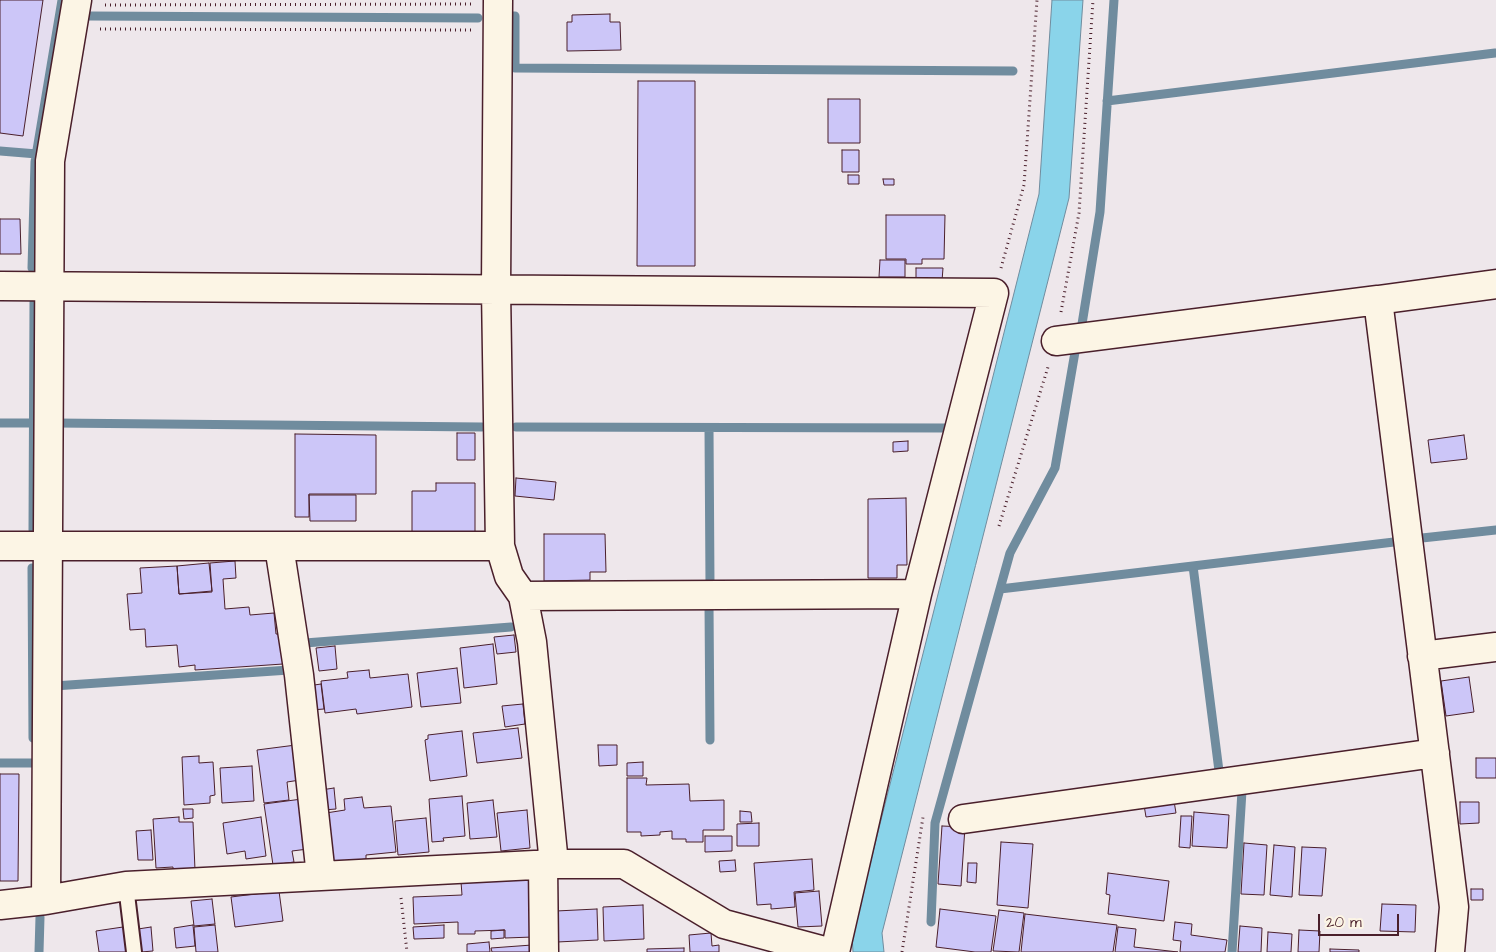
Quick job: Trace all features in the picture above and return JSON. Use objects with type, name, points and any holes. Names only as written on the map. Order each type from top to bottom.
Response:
[{"type":"street","points":[[46,900],[50,161],[75,11]]},
{"type":"street","points":[[497,11],[496,289],[500,546],[509,576],[523,596],[532,642],[549,864],[544,952]]},
{"type":"street","points":[[1056,341],[1496,284]]},
{"type":"street","points":[[0,286],[994,293],[917,594],[835,952]]},
{"type":"street","points":[[1378,300],[1454,907],[1450,952]]},
{"type":"street","points":[[0,546],[500,546]]},
{"type":"street","points":[[279,546],[299,675],[321,876]]},
{"type":"street","points":[[523,596],[917,594]]},
{"type":"street","points":[[1422,656],[1496,647]]},
{"type":"street","points":[[963,818],[1435,753]]},
{"type":"street","points":[[0,905],[46,900],[126,886],[549,864],[624,864],[724,924],[828,952]]},
{"type":"lane","points":[[126,886],[134,952]]},
{"type":"path","points":[[994,293],[1024,185],[1036,0]]},
{"type":"path","points":[[999,526],[1056,341],[1079,213],[1093,0]]},
{"type":"path","points":[[75,11],[497,11]]},
{"type":"path","points":[[75,11],[497,11]]},
{"type":"path","points":[[902,952],[923,817]]},
{"type":"path","points":[[399,872],[407,952]]},
{"type":"shaded area","points":[[0,0],[57,0],[33,151],[0,148]]},
{"type":"water","points":[[1052,0],[1083,0],[1069,198],[882,933],[884,952],[853,952],[852,935],[1039,194]]},
{"type":"building","points":[[0,0],[43,0],[23,136],[0,133]]},
{"type":"building","points":[[610,14],[610,22],[620,22],[621,50],[567,51],[567,22],[572,22],[572,15]]},
{"type":"building","points":[[638,81],[695,81],[695,266],[637,266]]},
{"type":"building","points":[[828,99],[860,99],[860,143],[828,143]]},
{"type":"building","points":[[842,150],[859,150],[859,172],[842,172]]},
{"type":"building","points":[[848,175],[859,175],[859,184],[848,184]]},
{"type":"building","points":[[883,179],[894,179],[894,185],[884,185]]},
{"type":"building","points":[[886,215],[945,215],[944,259],[922,259],[922,264],[906,264],[906,259],[886,259]]},
{"type":"building","points":[[0,219],[20,219],[21,254],[0,254]]},
{"type":"building","points":[[880,260],[905,260],[905,277],[879,277]]},
{"type":"building","points":[[916,268],[943,268],[942,281],[916,281]]},
{"type":"building","points":[[457,433],[475,433],[475,460],[457,460]]},
{"type":"building","points":[[295,434],[376,435],[376,494],[309,494],[309,517],[295,517]]},
{"type":"building","points":[[1464,435],[1467,459],[1431,463],[1428,440]]},
{"type":"building","points":[[908,441],[908,451],[893,452],[893,442]]},
{"type":"building","points":[[516,478],[556,482],[554,500],[515,496]]},
{"type":"building","points":[[436,483],[475,483],[475,532],[412,532],[412,491],[436,491]]},
{"type":"building","points":[[309,495],[356,495],[356,521],[310,521]]},
{"type":"building","points":[[906,498],[907,565],[897,565],[897,578],[868,578],[868,499]]},
{"type":"building","points":[[544,534],[605,534],[606,572],[590,572],[590,580],[544,581]]},
{"type":"building","points":[[235,561],[236,578],[223,579],[225,609],[249,607],[250,615],[274,613],[276,634],[281,634],[283,664],[195,670],[195,665],[179,667],[177,645],[146,647],[145,629],[130,630],[127,594],[142,593],[140,568],[177,566],[179,594],[212,592],[210,563]]},
{"type":"building","points":[[209,563],[212,591],[179,594],[177,566]]},
{"type":"building","points":[[514,635],[516,652],[497,654],[494,637]]},
{"type":"building","points":[[493,644],[497,684],[464,688],[460,648]]},
{"type":"building","points":[[335,646],[337,669],[319,671],[316,648]]},
{"type":"building","points":[[457,668],[461,703],[421,707],[417,673]]},
{"type":"building","points":[[369,670],[370,678],[408,674],[412,707],[357,714],[356,709],[325,713],[321,681],[348,678],[347,672]]},
{"type":"building","points":[[1469,677],[1474,712],[1446,716],[1441,681]]},
{"type":"building","points":[[321,684],[324,709],[311,710],[308,686]]},
{"type":"building","points":[[523,704],[525,724],[505,727],[502,706]]},
{"type":"building","points":[[518,728],[522,758],[477,763],[473,733]]},
{"type":"building","points":[[462,731],[467,776],[430,781],[425,740],[428,739],[428,735]]},
{"type":"building","points":[[296,745],[300,780],[287,782],[289,800],[264,803],[257,750]]},
{"type":"building","points":[[598,745],[617,745],[617,765],[599,766]]},
{"type":"building","points":[[199,756],[199,763],[213,762],[215,795],[210,796],[210,803],[184,805],[182,757]]},
{"type":"building","points":[[1476,758],[1496,758],[1496,778],[1476,778]]},
{"type":"building","points":[[643,762],[643,776],[627,776],[627,763]]},
{"type":"building","points":[[252,766],[254,801],[222,803],[220,768]]},
{"type":"building","points":[[0,774],[19,774],[18,881],[0,881]]},
{"type":"building","points":[[627,778],[647,778],[646,785],[689,784],[690,801],[724,800],[724,830],[703,830],[703,842],[686,842],[686,839],[672,839],[672,831],[660,832],[660,835],[641,836],[641,832],[627,832]]},
{"type":"building","points":[[334,788],[336,809],[323,810],[321,790]]},
{"type":"building","points":[[462,796],[465,836],[443,838],[444,841],[432,842],[429,799]]},
{"type":"building","points":[[362,797],[364,808],[391,806],[396,852],[366,855],[366,859],[331,863],[326,813],[345,810],[344,799]]},
{"type":"building","points":[[302,799],[308,849],[292,851],[294,862],[273,865],[264,804]]},
{"type":"building","points":[[493,800],[497,837],[470,839],[467,803]]},
{"type":"building","points":[[1174,801],[1176,813],[1146,817],[1144,805]]},
{"type":"building","points":[[1460,802],[1479,802],[1479,823],[1460,824]]},
{"type":"building","points":[[183,809],[193,809],[193,818],[184,819]]},
{"type":"building","points":[[527,810],[530,848],[501,851],[497,813]]},
{"type":"building","points":[[740,811],[751,812],[752,822],[740,822]]},
{"type":"building","points":[[1194,812],[1229,815],[1227,848],[1192,846]]},
{"type":"building","points":[[1181,816],[1192,816],[1190,848],[1179,847]]},
{"type":"building","points":[[179,817],[179,822],[193,822],[195,870],[173,871],[173,867],[156,868],[153,819]]},
{"type":"building","points":[[261,817],[266,856],[246,859],[245,851],[227,854],[223,823]]},
{"type":"building","points":[[426,818],[429,852],[398,855],[395,821]]},
{"type":"building","points":[[759,823],[759,846],[737,846],[737,824]]},
{"type":"building","points":[[942,826],[965,827],[961,886],[938,884]]},
{"type":"building","points":[[151,830],[153,860],[138,860],[136,831]]},
{"type":"building","points":[[705,836],[732,836],[732,851],[705,852]]},
{"type":"building","points":[[1001,842],[1033,844],[1028,908],[997,905]]},
{"type":"building","points":[[1244,843],[1267,845],[1264,895],[1241,894]]},
{"type":"building","points":[[1274,845],[1295,847],[1292,897],[1270,895]]},
{"type":"building","points":[[1302,847],[1326,848],[1322,896],[1299,895]]},
{"type":"building","points":[[812,859],[814,890],[794,892],[795,907],[771,909],[771,904],[757,905],[754,863]]},
{"type":"building","points":[[735,860],[736,871],[720,872],[719,861]]},
{"type":"building","points":[[968,863],[977,863],[976,883],[967,882]]},
{"type":"building","points":[[1108,873],[1169,881],[1164,921],[1108,914],[1110,895],[1106,894]]},
{"type":"building","points":[[531,880],[533,937],[505,938],[505,930],[475,931],[475,934],[458,934],[458,922],[414,924],[413,897],[462,895],[461,882]]},
{"type":"building","points":[[1471,889],[1483,889],[1483,900],[1471,900]]},
{"type":"building","points":[[279,891],[283,921],[235,927],[231,897]]},
{"type":"building","points":[[819,891],[822,926],[798,927],[795,893]]},
{"type":"building","points":[[212,899],[215,924],[194,926],[191,901]]},
{"type":"building","points":[[1382,904],[1416,905],[1415,932],[1380,931]]},
{"type":"building","points":[[643,905],[644,939],[604,941],[603,907]]},
{"type":"building","points":[[597,909],[598,940],[557,942],[556,911]]},
{"type":"building","points":[[940,909],[996,916],[991,952],[936,947]]},
{"type":"building","points":[[999,910],[1024,913],[1019,952],[993,951]]},
{"type":"building","points":[[1025,914],[1117,925],[1113,952],[1021,952]]},
{"type":"building","points":[[1175,922],[1192,924],[1191,935],[1227,940],[1225,952],[1180,952],[1181,941],[1173,940]]},
{"type":"building","points":[[193,925],[195,946],[176,948],[174,928]]},
{"type":"building","points":[[215,925],[218,952],[196,952],[194,927]]},
{"type":"building","points":[[444,925],[444,938],[414,939],[413,927]]},
{"type":"building","points":[[1240,926],[1262,928],[1261,952],[1238,952]]},
{"type":"building","points":[[123,927],[127,952],[99,952],[96,931]]},
{"type":"building","points":[[151,927],[153,951],[141,952],[138,929]]},
{"type":"building","points":[[1118,927],[1136,929],[1134,947],[1178,952],[1115,952]]},
{"type":"building","points":[[504,930],[504,938],[491,939],[491,931]]},
{"type":"building","points":[[1299,930],[1320,931],[1319,952],[1298,952]]},
{"type":"building","points":[[1268,932],[1292,934],[1291,952],[1267,952]]},
{"type":"building","points":[[711,933],[712,946],[719,945],[719,952],[690,952],[689,935]]},
{"type":"building","points":[[489,942],[490,952],[467,952],[467,944]]},
{"type":"building","points":[[532,945],[532,952],[492,952],[491,948]]},
{"type":"building","points":[[684,948],[684,952],[647,952],[647,949]]},
{"type":"building","points":[[1330,949],[1359,950],[1359,952],[1330,952]]},
{"type":"waterway","points":[[32,268],[35,162],[62,0]]},
{"type":"waterway","points":[[1082,324],[1100,212],[1114,0]]},
{"type":"waterway","points":[[89,16],[478,18]]},
{"type":"waterway","points":[[513,16],[515,16],[515,68],[1013,71]]},
{"type":"waterway","points":[[1107,101],[1495,53]]},
{"type":"waterway","points":[[0,151],[37,154]]},
{"type":"waterway","points":[[33,530],[34,302]]},
{"type":"waterway","points":[[931,922],[935,823],[1010,553],[1055,468],[1075,352]]},
{"type":"waterway","points":[[0,423],[33,423]]},
{"type":"waterway","points":[[55,423],[482,427]]},
{"type":"waterway","points":[[516,427],[945,428]]},
{"type":"waterway","points":[[709,428],[710,585]]},
{"type":"waterway","points":[[1422,538],[1496,530]]},
{"type":"waterway","points":[[1000,589],[1394,542]]},
{"type":"waterway","points":[[1193,566],[1219,771]]},
{"type":"waterway","points":[[32,568],[33,738]]},
{"type":"waterway","points":[[709,604],[710,740]]},
{"type":"waterway","points":[[305,643],[511,627]]},
{"type":"waterway","points":[[54,686],[289,670]]},
{"type":"waterway","points":[[0,763],[34,763]]},
{"type":"waterway","points":[[1232,952],[1242,791]]},
{"type":"waterway","points":[[39,952],[40,917]]}]
